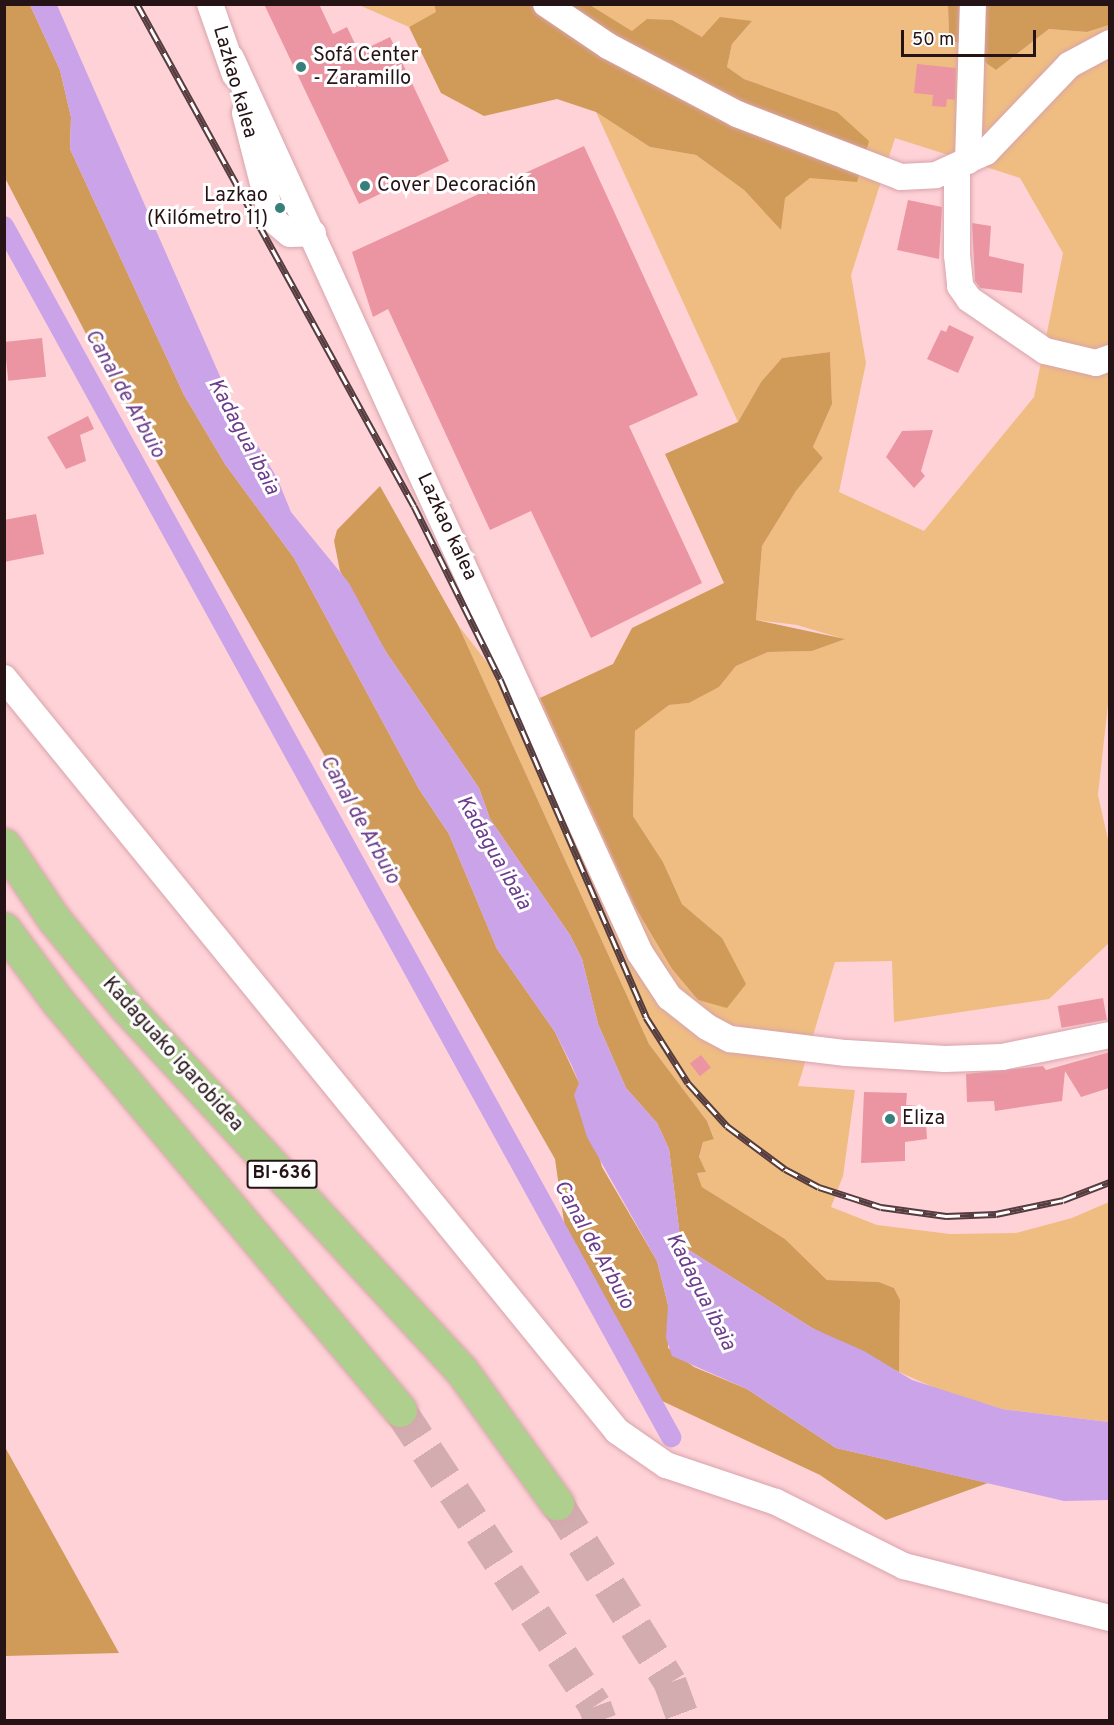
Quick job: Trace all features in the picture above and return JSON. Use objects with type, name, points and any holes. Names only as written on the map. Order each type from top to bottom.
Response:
[{"type":"highway","name":"Kadaguako igarobidea","points":[[4,846],[54,918],[128,1008],[439,1344],[557,1503]]},
{"type":"highway","name":"BI-636","points":[[4,929],[59,1004],[400,1410]]},
{"type":"street","name":"Lazkao kalea","points":[[210,4],[231,58],[656,978],[687,1013],[730,1039],[945,1059],[1020,1055],[1110,1035]]},
{"type":"street","points":[[546,4],[608,46],[737,114],[901,177],[936,175],[963,164],[1008,133],[1069,65],[1110,43]]},
{"type":"street","points":[[973,4],[957,255],[960,286],[969,299],[1045,351],[1096,363],[1110,358]]},
{"type":"street","name":"Lazkao kalea","points":[[231,58],[272,219],[290,234],[313,233]]},
{"type":"street","points":[[4,678],[107,809],[624,1437],[666,1465],[766,1498],[929,1575],[1110,1617]]},
{"type":"shaded area","points":[[434,4],[590,5],[632,31],[647,19],[672,20],[702,37],[720,17],[752,21],[732,44],[727,67],[744,79],[837,112],[869,141],[857,182],[810,178],[785,198],[781,230],[744,190],[696,155],[650,147],[596,112],[557,99],[484,116],[441,93],[409,27],[436,12]]},
{"type":"shaded area","points":[[4,5],[30,5],[60,70],[71,117],[70,149],[184,395],[225,464],[294,558],[419,789],[449,834],[497,949],[555,1032],[579,1083],[602,1167],[657,1261],[668,1305],[668,1348],[694,1367],[747,1389],[836,1448],[988,1483],[886,1520],[820,1475],[660,1400],[565,1229],[555,1159],[110,380],[5,178]]},
{"type":"shaded area","points":[[359,5],[434,5],[437,12],[409,27]]},
{"type":"shaded area","points":[[590,5],[948,5],[949,37],[996,70],[1049,29],[1087,32],[1109,25],[1110,686],[1098,795],[1109,844],[1109,943],[1049,999],[894,1022],[892,961],[835,962],[798,1086],[855,1090],[843,1176],[831,1207],[877,1225],[950,1234],[1016,1233],[1072,1218],[1109,1202],[1109,1422],[1002,1409],[944,1392],[899,1372],[900,1300],[894,1288],[879,1282],[827,1280],[785,1239],[702,1187],[697,1173],[706,1172],[699,1158],[703,1142],[714,1138],[707,1121],[649,1044],[458,625],[521,706],[540,698],[635,907],[672,969],[698,1000],[727,1007],[722,938],[682,904],[663,862],[633,816],[635,731],[669,705],[689,703],[719,687],[736,666],[768,652],[812,651],[844,639],[797,625],[756,620],[762,546],[796,491],[823,458],[813,447],[832,404],[830,352],[782,358],[761,382],[738,422],[596,112],[650,147],[696,155],[744,190],[781,229],[784,198],[810,178],[837,112],[744,79],[727,67],[732,44],[752,21],[702,37],[671,20],[632,31]],"holes":[[[895,138],[1020,178],[1063,253],[1034,397],[924,531],[839,492],[866,363],[851,275]]]},
{"type":"shaded area","points":[[948,5],[1109,5],[1109,25],[1087,32],[1049,29],[996,70],[949,37]]},
{"type":"shaded area","points":[[830,352],[832,404],[813,447],[823,458],[796,491],[762,546],[756,620],[845,639],[812,651],[768,652],[736,666],[719,687],[689,703],[669,705],[635,731],[633,816],[663,862],[682,904],[722,938],[746,984],[727,1008],[698,1000],[672,969],[635,907],[540,698],[613,664],[632,628],[724,583],[665,454],[738,422],[761,382],[782,358]]},
{"type":"shaded area","points":[[380,486],[458,625],[649,1044],[707,1121],[714,1139],[703,1142],[699,1157],[706,1172],[697,1173],[702,1187],[785,1239],[827,1280],[879,1282],[894,1288],[900,1300],[899,1372],[812,1328],[681,1245],[669,1149],[657,1123],[626,1088],[598,1024],[582,959],[570,935],[490,819],[479,788],[386,652],[340,571],[334,541],[337,530]]},
{"type":"shaded area","points":[[5,1447],[119,1653],[5,1656]]},
{"type":"water","name":"Kadagua ibaia","points":[[30,5],[57,5],[230,399],[277,478],[291,512],[349,583],[386,652],[479,788],[490,819],[570,935],[582,959],[598,1024],[626,1088],[657,1123],[669,1149],[681,1245],[812,1328],[864,1351],[912,1380],[1002,1409],[1109,1422],[1109,1500],[1064,1501],[836,1448],[747,1389],[672,1356],[666,1338],[668,1305],[657,1261],[587,1137],[574,1095],[579,1083],[572,1066],[555,1032],[497,949],[449,834],[419,789],[294,558],[225,464],[184,395],[70,149],[71,117],[60,70]]},
{"type":"building","points":[[264,4],[319,4],[333,34],[347,27],[359,52],[390,37],[449,161],[359,204]]},
{"type":"building","points":[[917,64],[956,68],[955,100],[947,99],[946,107],[932,106],[933,95],[914,93]]},
{"type":"building","points":[[584,146],[698,395],[629,426],[702,583],[591,638],[531,511],[490,530],[388,309],[373,317],[352,252]]},
{"type":"building","points":[[908,200],[942,207],[939,259],[897,250]]},
{"type":"building","points":[[972,223],[991,226],[989,256],[1024,264],[1022,293],[980,288],[975,281]]},
{"type":"building","points":[[949,325],[974,337],[958,373],[927,359],[941,330],[946,332]]},
{"type":"building","points":[[42,338],[46,377],[8,381],[4,342]]},
{"type":"building","points":[[88,416],[94,429],[80,435],[86,461],[66,469],[47,437]]},
{"type":"building","points":[[933,430],[921,471],[925,476],[914,488],[886,457],[902,431]]},
{"type":"building","points":[[36,514],[44,554],[4,562],[4,520]]},
{"type":"building","points":[[1103,998],[1107,1020],[1062,1028],[1058,1006]]},
{"type":"building","points":[[1110,1052],[1109,1088],[1081,1097],[1065,1071],[1062,1101],[995,1111],[994,1101],[967,1102],[966,1074],[1043,1066],[1046,1070]]},
{"type":"building","points":[[701,1055],[711,1068],[700,1076],[690,1064]]},
{"type":"building","points":[[864,1092],[907,1093],[906,1105],[918,1106],[918,1119],[926,1123],[927,1139],[905,1142],[905,1161],[861,1163]]},
{"type":"waterway","name":"Canal de Arbuio","points":[[4,226],[671,1437]]},
{"type":"tunnel","points":[[400,1410],[595,1706],[600,1720]]},
{"type":"tunnel","points":[[557,1503],[670,1682],[684,1720]]},
{"type":"railway","points":[[137,4],[414,506],[500,679],[646,1017],[688,1083],[727,1126],[785,1169],[819,1187],[881,1207],[946,1216],[996,1214],[1063,1200],[1110,1182]]},
{"type":"place","name":"Sofá Center - Zaramillo","points":[[301,67]]},
{"type":"place","name":"Cover Decoración","points":[[365,186]]},
{"type":"place","name":"Lazkao (Kilómetro 11)","points":[[280,208]]},
{"type":"place","name":"Eliza","points":[[890,1119]]}]
